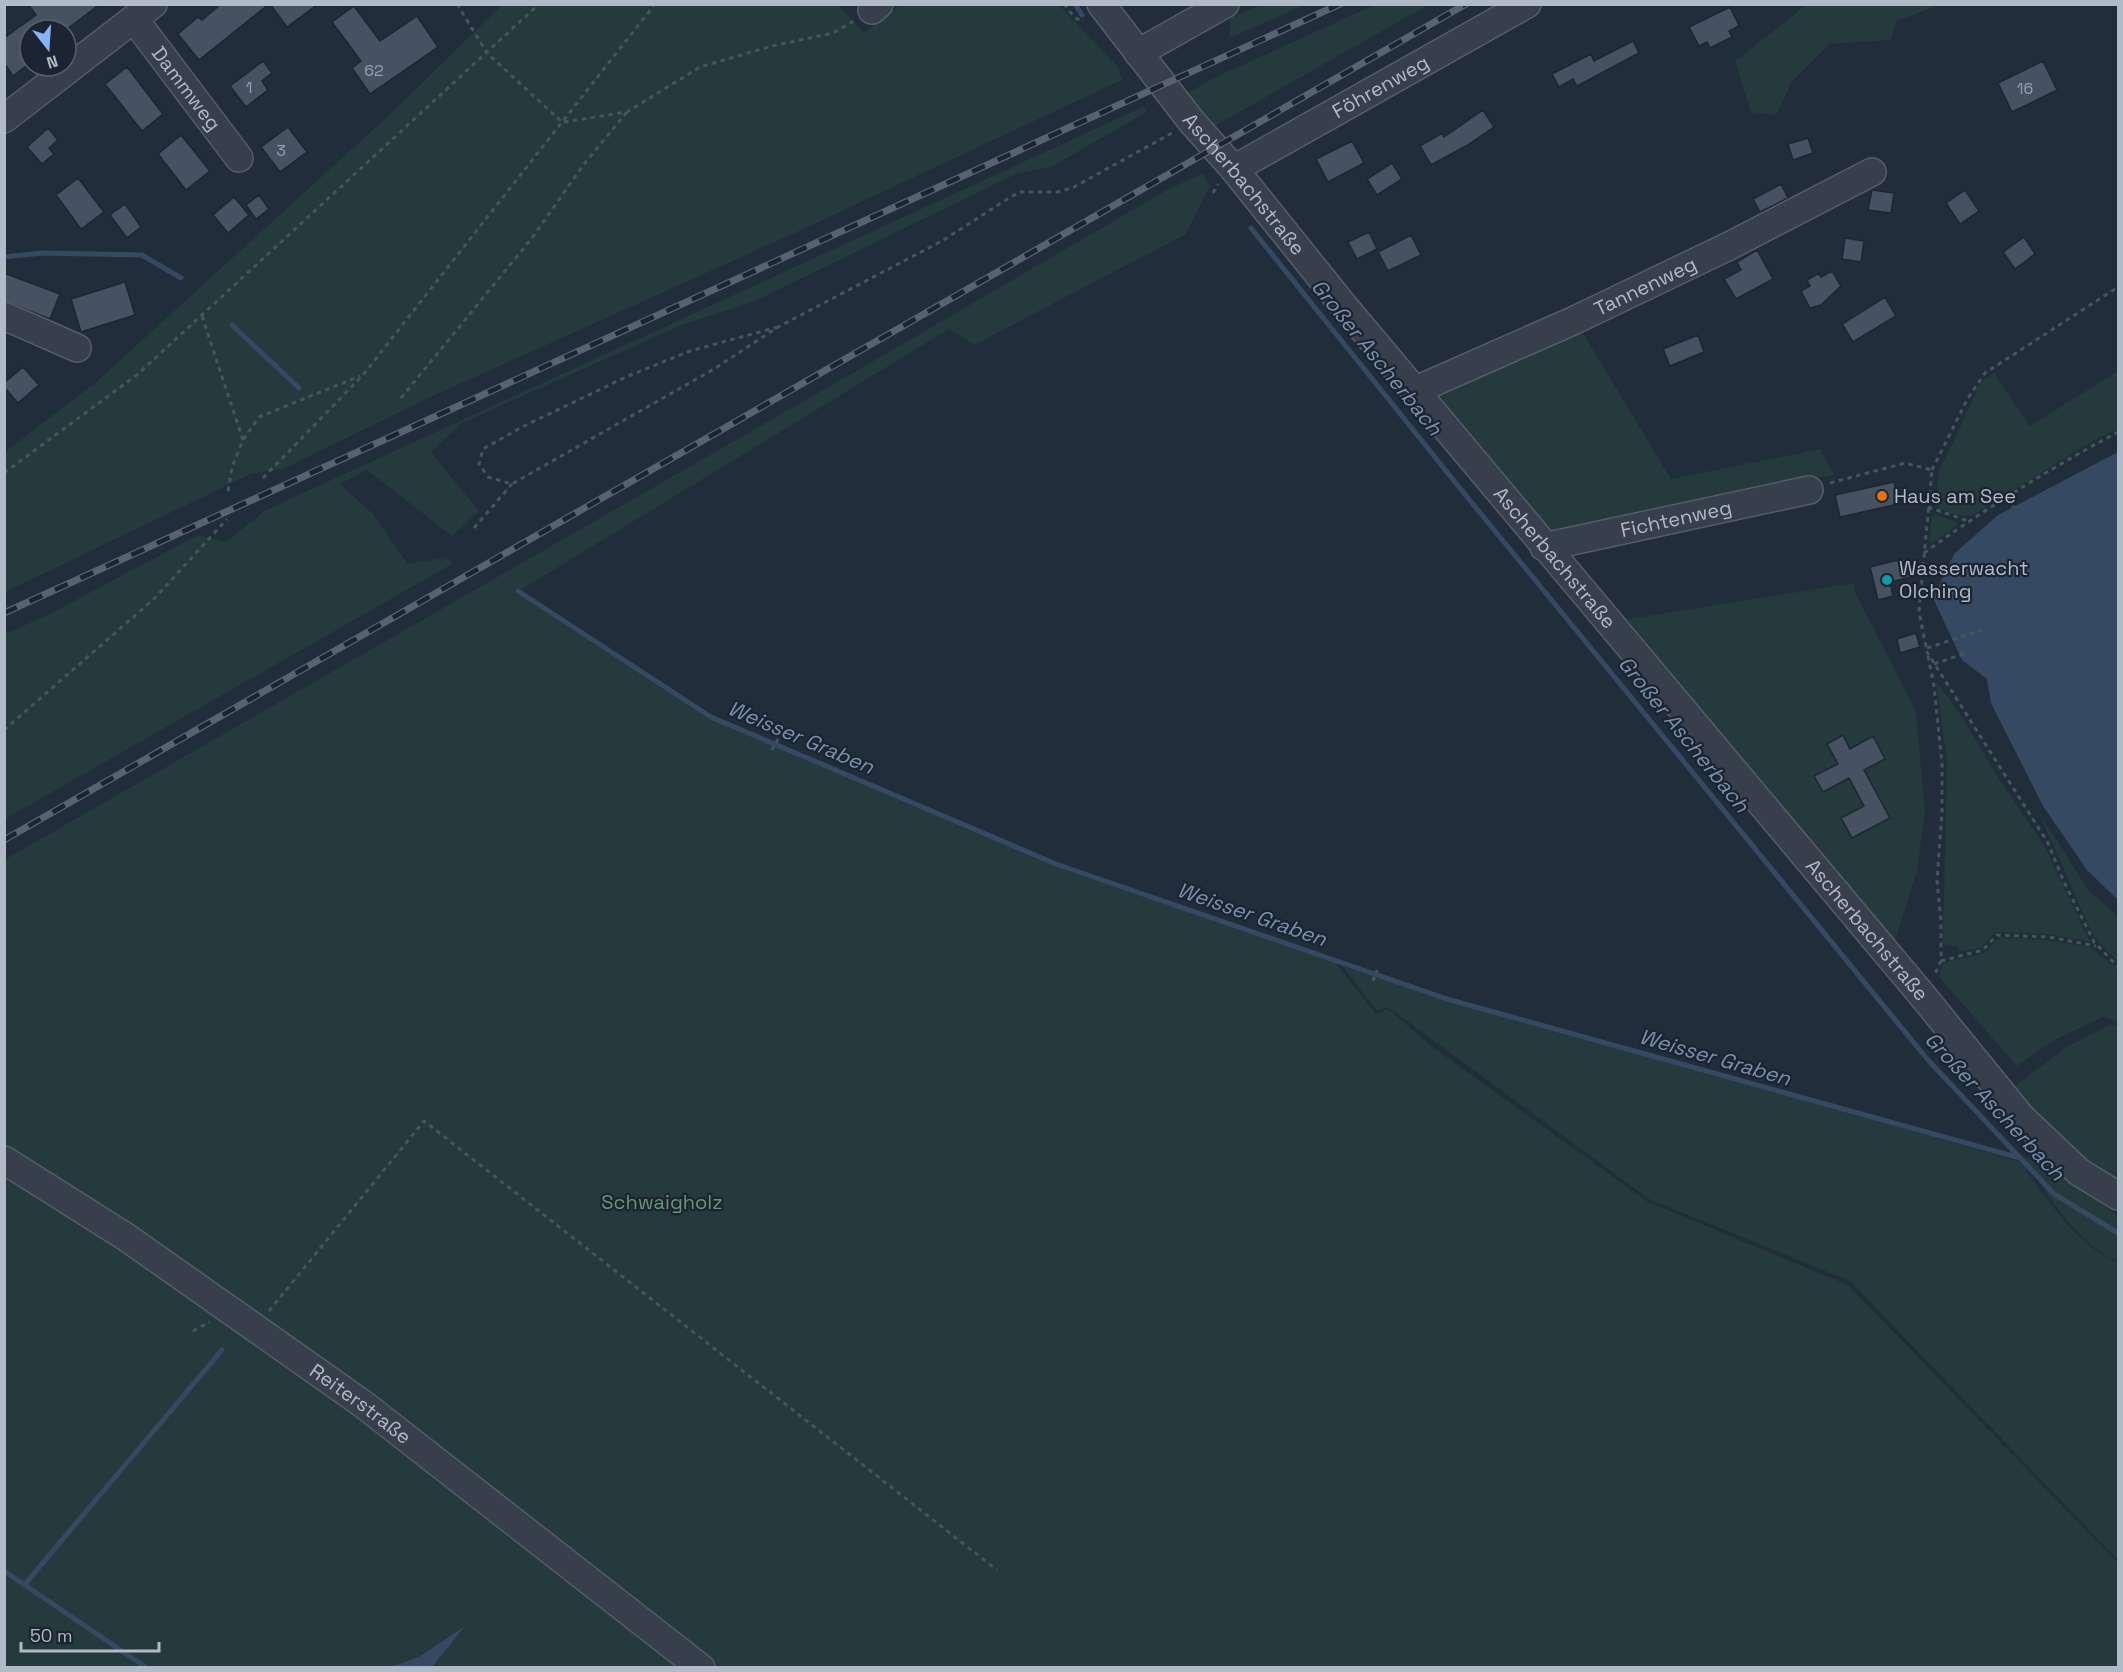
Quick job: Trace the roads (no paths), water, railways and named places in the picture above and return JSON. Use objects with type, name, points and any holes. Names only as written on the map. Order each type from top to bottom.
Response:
[{"type":"street","name":"Ascherbachstraße","points":[[1101,4],[1192,122],[1234,169],[1414,391],[1922,995],[2020,1117],[2079,1172],[2118,1196]]},
{"type":"street","points":[[1143,60],[1226,4]]},
{"type":"street","name":"Föhrenweg","points":[[1234,169],[1527,4]]},
{"type":"street","points":[[4,119],[143,12]]},
{"type":"street","name":"Dammweg","points":[[143,12],[238,158]]},
{"type":"street","name":"Tannenweg","points":[[1414,391],[1585,315],[1729,246],[1872,172]]},
{"type":"street","points":[[4,316],[77,348]]},
{"type":"street","name":"Fichtenweg","points":[[1544,547],[1809,490]]},
{"type":"street","name":"Reiterstraße","points":[[4,1160],[126,1237],[363,1404],[701,1668]]},
{"type":"water","points":[[2118,452],[2118,900],[2087,870],[2043,806],[1991,703],[1987,679],[1962,660],[1933,598],[1954,554],[1998,515]]},
{"type":"water","points":[[465,1626],[432,1667],[391,1667],[419,1657]]},
{"type":"waterway","name":"Großer Ascherbach","points":[[1075,4],[1082,15]]},
{"type":"waterway","name":"Großer Ascherbach","points":[[1251,228],[1459,487],[1928,1060],[2054,1194],[2118,1233]]},
{"type":"waterway","name":"Weisser Graben","points":[[4,257],[42,253],[142,255],[181,278]]},
{"type":"waterway","name":"Weisser Graben","points":[[232,325],[299,388]]},
{"type":"waterway","name":"Weisser Graben","points":[[518,591],[711,717],[1056,864],[1447,999],[2020,1158]]},
{"type":"waterway","points":[[25,1584],[222,1350]]},
{"type":"waterway","points":[[4,1571],[147,1668]]},
{"type":"railway","points":[[4,613],[1340,4]]},
{"type":"railway","points":[[4,840],[1466,4]]},
{"type":"place","name":"Haus am See","points":[[1882,496]]},
{"type":"place","name":"Wasserwacht Olching","points":[[1887,580]]},
{"type":"park label","name":"Schwaigholz","points":[[662,1202]]}]
